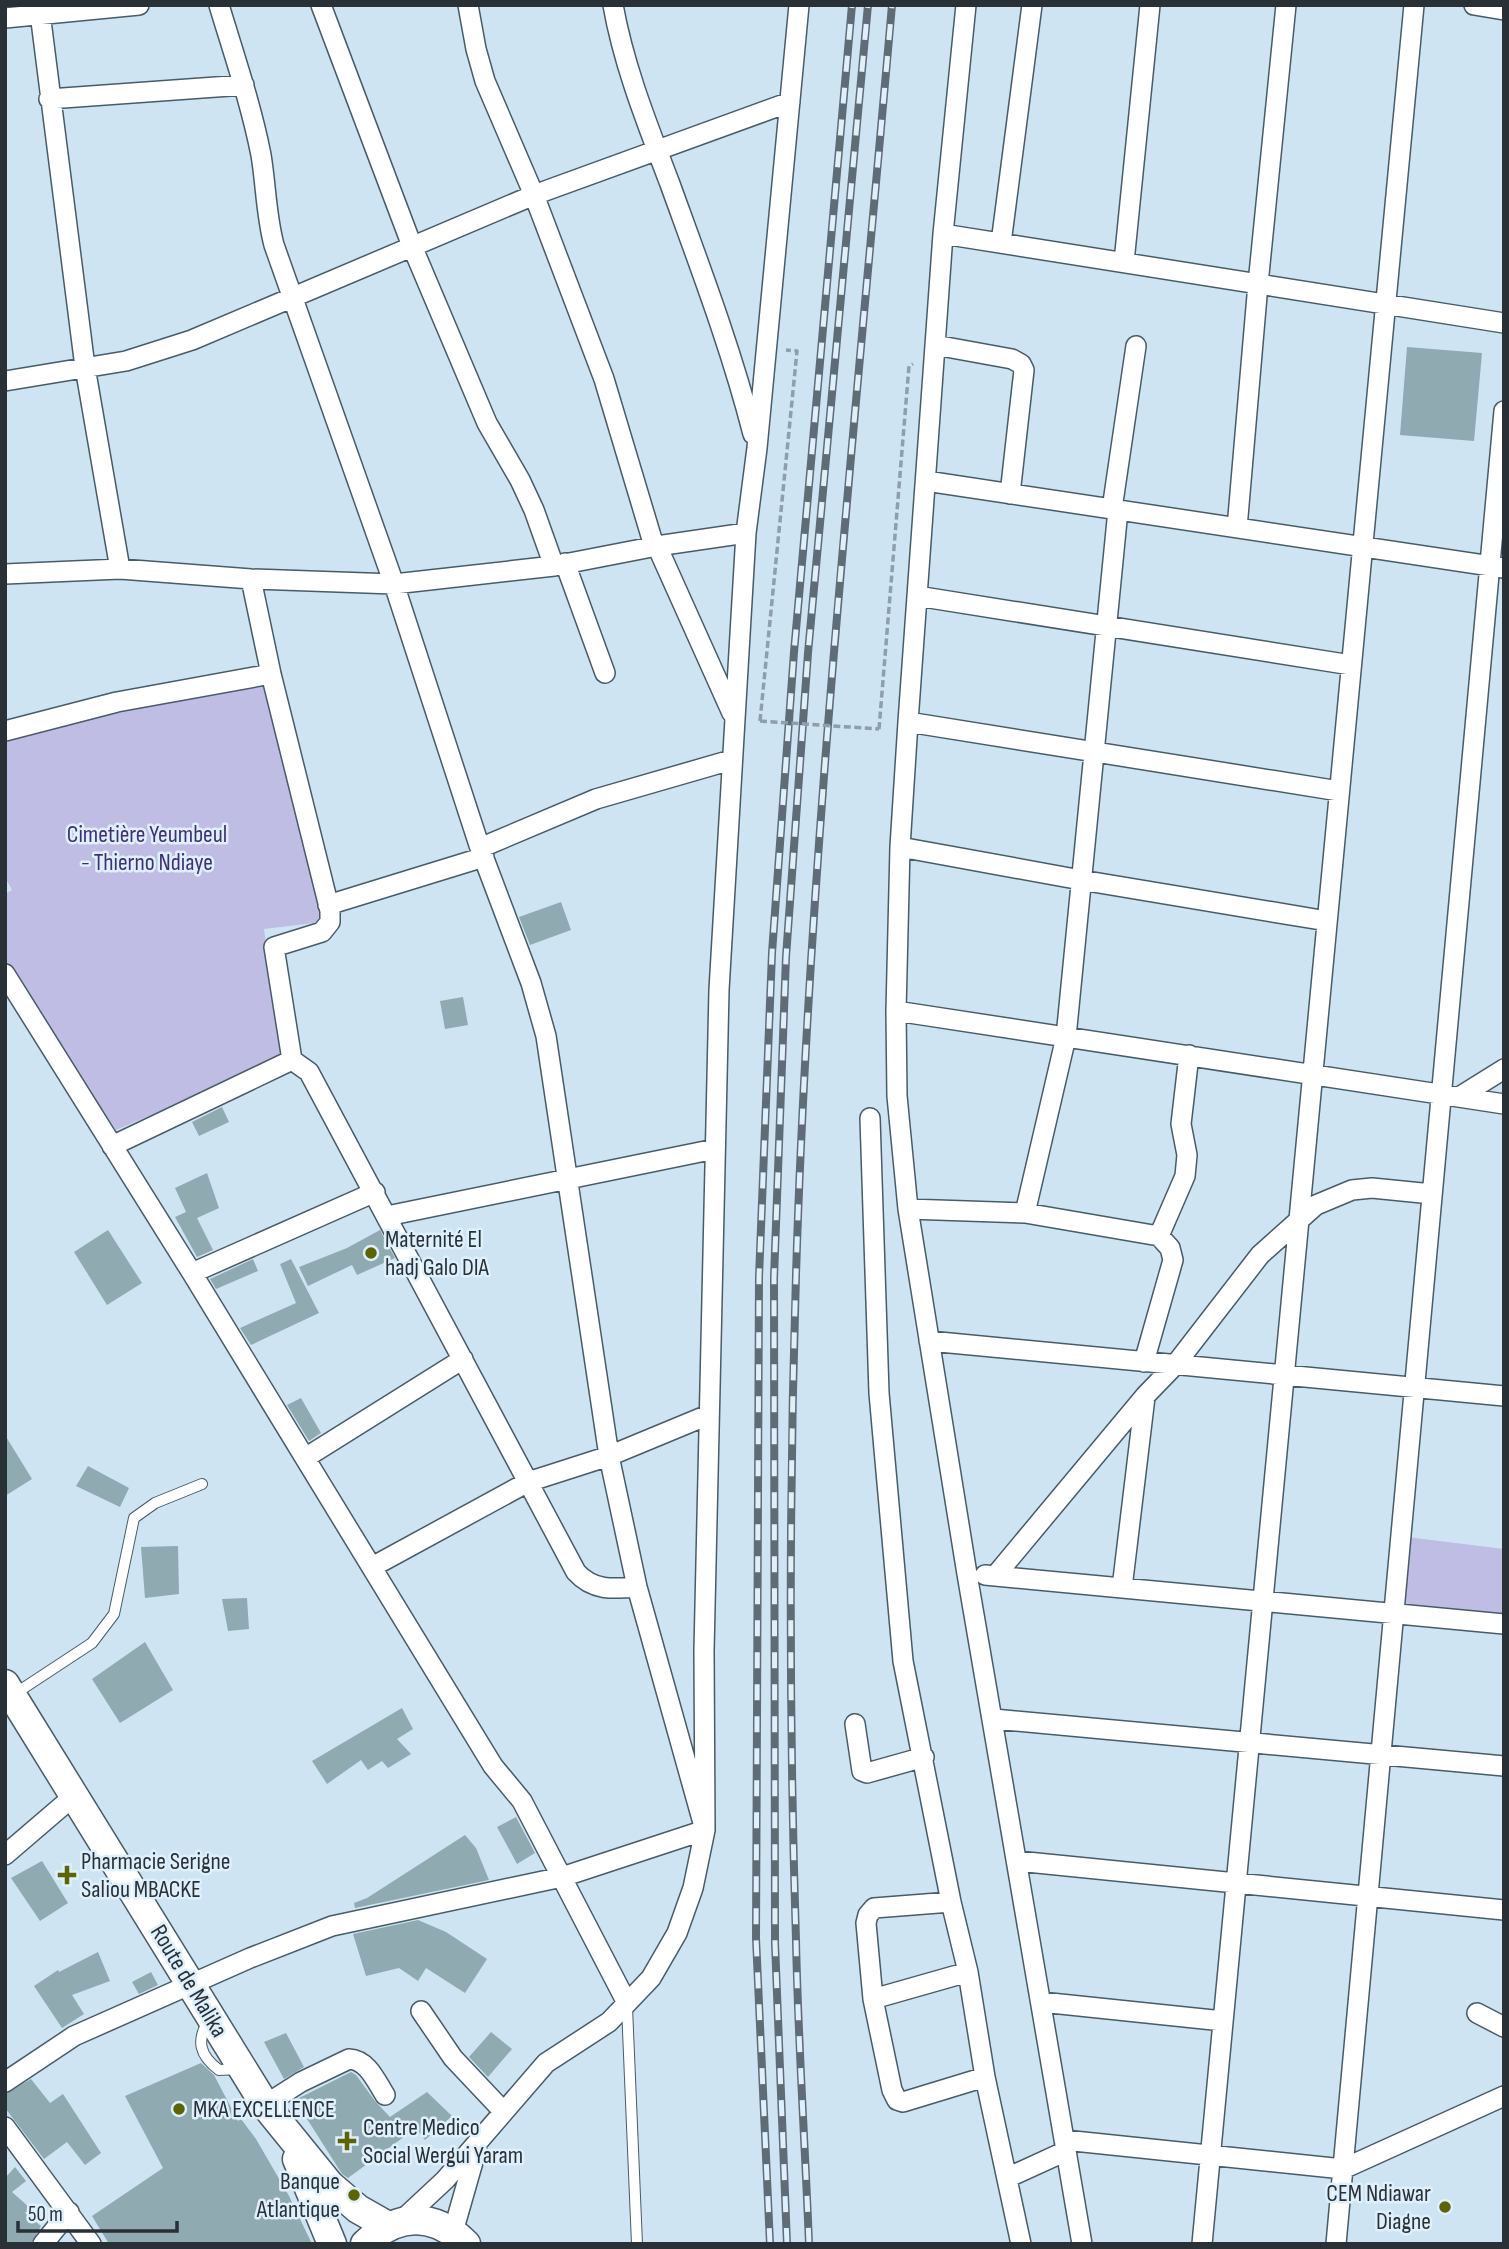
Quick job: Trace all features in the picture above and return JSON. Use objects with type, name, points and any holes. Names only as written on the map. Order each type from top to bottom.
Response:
[{"type":"main road","name":"Route de Malika","points":[[9,1690],[265,2105],[330,2185],[358,2209],[395,2224]]},
{"type":"main road","name":"Route de Malika","points":[[287,2134],[332,2244]]},
{"type":"main road","points":[[365,2244],[395,2224],[431,2222],[460,2238]]},
{"type":"street","points":[[5,18],[39,10],[139,5]]},
{"type":"street","points":[[219,5],[244,85],[261,159],[270,230],[394,584],[482,853],[531,983],[545,1036],[609,1456],[637,1587],[705,1830]]},
{"type":"street","points":[[321,5],[412,246],[487,423],[520,480],[605,673]]},
{"type":"street","points":[[468,5],[485,80],[534,195],[604,379],[655,546],[734,717]]},
{"type":"street","points":[[613,5],[629,72],[730,351],[757,448]]},
{"type":"street","points":[[395,2224],[445,2180],[546,2063],[609,2022],[651,1978],[677,1933],[693,1888],[705,1830],[704,1651],[719,990],[746,533],[757,448],[799,5]]},
{"type":"street","points":[[966,5],[943,234],[900,847],[897,1097],[908,1209],[929,1341],[1082,2244]]},
{"type":"street","points":[[1001,243],[1032,5]]},
{"type":"street","points":[[1124,262],[1150,5]]},
{"type":"street","points":[[1237,528],[1286,5]]},
{"type":"street","points":[[1202,2244],[1414,5]]},
{"type":"street","points":[[1474,5],[1504,10]]},
{"type":"street","points":[[39,10],[85,368],[120,569]]},
{"type":"street","points":[[49,99],[244,85]]},
{"type":"street","points":[[5,381],[152,354],[192,340],[534,195],[790,102]]},
{"type":"street","points":[[943,234],[1504,323]]},
{"type":"street","points":[[935,345],[1012,359],[1021,364],[1024,377],[1010,494]]},
{"type":"street","points":[[1026,1213],[1066,1037],[1107,626],[1115,509],[1136,345]]},
{"type":"street","points":[[1336,2244],[1432,1194],[1450,1095],[1497,567],[1504,411]]},
{"type":"street","points":[[926,481],[1497,567]]},
{"type":"street","points":[[5,573],[120,569],[251,579],[394,584],[559,565],[655,546],[746,533]]},
{"type":"street","points":[[251,579],[330,922],[322,932],[274,947],[292,1059],[309,1072],[576,1572],[584,1581],[605,1588],[637,1587]]},
{"type":"street","points":[[917,596],[1351,666]]},
{"type":"street","points":[[5,731],[117,702],[271,674]]},
{"type":"street","points":[[908,722],[1339,791]]},
{"type":"street","points":[[328,905],[482,853],[596,799],[731,760]]},
{"type":"street","points":[[900,847],[1327,921]]},
{"type":"street","points":[[5,974],[494,1766],[522,1801],[627,2004]]},
{"type":"street","points":[[896,1011],[1504,1104]]},
{"type":"street","points":[[1159,1236],[1185,1176],[1187,1155],[1181,1124],[1189,1055]]},
{"type":"street","points":[[112,1146],[292,1059]]},
{"type":"street","points":[[1450,1095],[1504,1069]]},
{"type":"street","points":[[870,1118],[878,1393],[903,1661],[951,1902],[968,1972],[985,2077],[1021,2244]]},
{"type":"street","points":[[387,1216],[715,1149]]},
{"type":"street","points":[[995,1576],[1145,1396],[1175,1365],[1260,1255],[1316,1205],[1352,1190],[1372,1188],[1432,1194]]},
{"type":"street","points":[[192,1273],[375,1192]]},
{"type":"street","points":[[908,1209],[1026,1213],[1159,1236],[1170,1248],[1173,1259],[1144,1362]]},
{"type":"street","points":[[929,1341],[1504,1396]]},
{"type":"street","points":[[305,1458],[463,1359]]},
{"type":"street","points":[[1122,1588],[1145,1396]]},
{"type":"street","points":[[372,1567],[528,1482],[609,1456],[708,1415]]},
{"type":"street","points":[[967,1574],[1504,1624]]},
{"type":"street","points":[[993,1720],[1504,1766]]},
{"type":"street","points":[[855,1724],[862,1771],[867,1773],[923,1757]]},
{"type":"street","points":[[5,1855],[75,1795]]},
{"type":"street","points":[[5,2082],[74,2036],[190,1984],[332,1926],[562,1877],[705,1830]]},
{"type":"street","points":[[1017,1861],[1504,1910]]},
{"type":"street","points":[[951,1902],[874,1908],[868,1915],[866,1923],[873,1999],[892,2090],[897,2100],[903,2102],[985,2077]]},
{"type":"street","points":[[873,1999],[968,1972]]},
{"type":"street","points":[[1041,2002],[1223,2021]]},
{"type":"street","points":[[421,2011],[453,2058],[503,2111]]},
{"type":"street","points":[[1477,2013],[1504,2028]]},
{"type":"street","points":[[265,2105],[301,2082],[349,2059],[358,2059],[365,2064],[386,2095]]},
{"type":"street","points":[[1007,2178],[1065,2145],[1211,2155],[1343,2169],[1504,2096]]},
{"type":"street","points":[[5,2127],[91,2244]]},
{"type":"street","points":[[460,2238],[479,2141]]},
{"type":"street","points":[[43,2244],[69,2212]]},
{"type":"lane","points":[[9,1690],[92,1643],[114,1614],[134,1518],[155,1503],[202,1484]]},
{"type":"lane","points":[[627,2004],[637,2244]]},
{"type":"path","points":[[797,351],[760,721],[879,729],[909,366]]},
{"type":"green space","name":"Cimetière Yeumbeul - Thierno Ndiaye","points":[[264,680],[310,843],[322,922],[264,929],[283,1058],[116,1130],[5,963],[5,894],[12,890],[5,877],[5,732]]},
{"type":"green space","points":[[1399,1536],[1504,1549],[1504,1628],[1391,1617]]},
{"type":"building","points":[[1407,347],[1482,353],[1474,441],[1400,435]]},
{"type":"building","points":[[561,902],[571,930],[530,945],[519,917]]},
{"type":"building","points":[[463,997],[468,1025],[445,1029],[440,1001]]},
{"type":"building","points":[[222,1107],[229,1122],[199,1136],[192,1122]]},
{"type":"building","points":[[207,1173],[219,1208],[197,1218],[213,1250],[197,1257],[175,1217],[186,1212],[175,1188]]},
{"type":"building","points":[[108,1230],[142,1283],[107,1305],[74,1252]]},
{"type":"building","points":[[380,1230],[395,1258],[357,1275],[352,1265],[308,1286],[299,1267],[347,1248]]},
{"type":"building","points":[[253,1259],[258,1271],[216,1289],[210,1279]]},
{"type":"building","points":[[291,1259],[319,1313],[251,1345],[240,1328],[296,1303],[280,1264]]},
{"type":"building","points":[[301,1398],[321,1433],[309,1441],[287,1405]]},
{"type":"building","points":[[5,1435],[32,1479],[5,1496]]},
{"type":"building","points":[[88,1466],[129,1488],[120,1507],[76,1486]]},
{"type":"building","points":[[178,1546],[179,1594],[145,1598],[141,1547]]},
{"type":"building","points":[[247,1598],[249,1629],[228,1631],[222,1599]]},
{"type":"building","points":[[145,1642],[173,1690],[120,1723],[92,1679]]},
{"type":"building","points":[[402,1708],[413,1729],[397,1739],[411,1754],[388,1768],[382,1761],[368,1770],[361,1760],[327,1784],[312,1761]]},
{"type":"building","points":[[516,1817],[535,1853],[517,1864],[497,1827]]},
{"type":"building","points":[[465,1835],[476,1848],[489,1880],[355,1908],[354,1903],[367,1898]]},
{"type":"building","points":[[42,1861],[68,1903],[40,1921],[11,1878]]},
{"type":"building","points":[[418,1920],[446,1932],[487,1959],[465,1993],[426,1968],[418,1981],[399,1968],[366,1976],[353,1934]]},
{"type":"building","points":[[98,1952],[110,1981],[72,1995],[84,2014],[62,2028],[34,1986],[58,1970],[59,1972]]},
{"type":"building","points":[[151,1972],[158,1985],[139,1994],[132,1982]]},
{"type":"building","points":[[491,2032],[512,2049],[488,2077],[469,2057]]},
{"type":"building","points":[[286,2033],[304,2067],[284,2079],[264,2042]]},
{"type":"building","points":[[201,2063],[214,2075],[238,2121],[241,2119],[256,2139],[289,2196],[312,2244],[109,2244],[92,2216],[163,2168],[125,2096]]},
{"type":"building","points":[[351,2072],[390,2117],[427,2092],[452,2116],[425,2140],[416,2128],[348,2178],[342,2174],[295,2100]]},
{"type":"building","points":[[31,2079],[50,2103],[63,2094],[101,2153],[85,2165],[67,2142],[44,2159],[5,2108],[5,2094]]},
{"type":"building","points":[[15,2167],[26,2181],[12,2192],[30,2208],[25,2213],[41,2226],[31,2244],[5,2244],[5,2178]]},
{"type":"railway","points":[[770,2244],[756,1938],[759,1277],[772,953],[794,652],[852,5]]},
{"type":"railway","points":[[787,2244],[775,1943],[774,1278],[786,957],[808,653],[868,5]]},
{"type":"railway","points":[[809,2244],[798,2016],[792,1774],[791,1524],[796,1275],[802,1116],[822,798],[892,5]]},
{"type":"place","name":"Maternité El hadj Galo DIA","points":[[371,1253]]},
{"type":"place","name":"Pharmacie Serigne Saliou MBACKE","points":[[67,1875]]},
{"type":"place","name":"MKA EXCELLENCE","points":[[179,2109]]},
{"type":"place","name":"Centre Medico Social Wergui Yaram","points":[[347,2141]]},
{"type":"place","name":"Banque Atlantique","points":[[354,2195]]},
{"type":"place","name":"CEM Ndiawar Diagne","points":[[1445,2207]]}]
